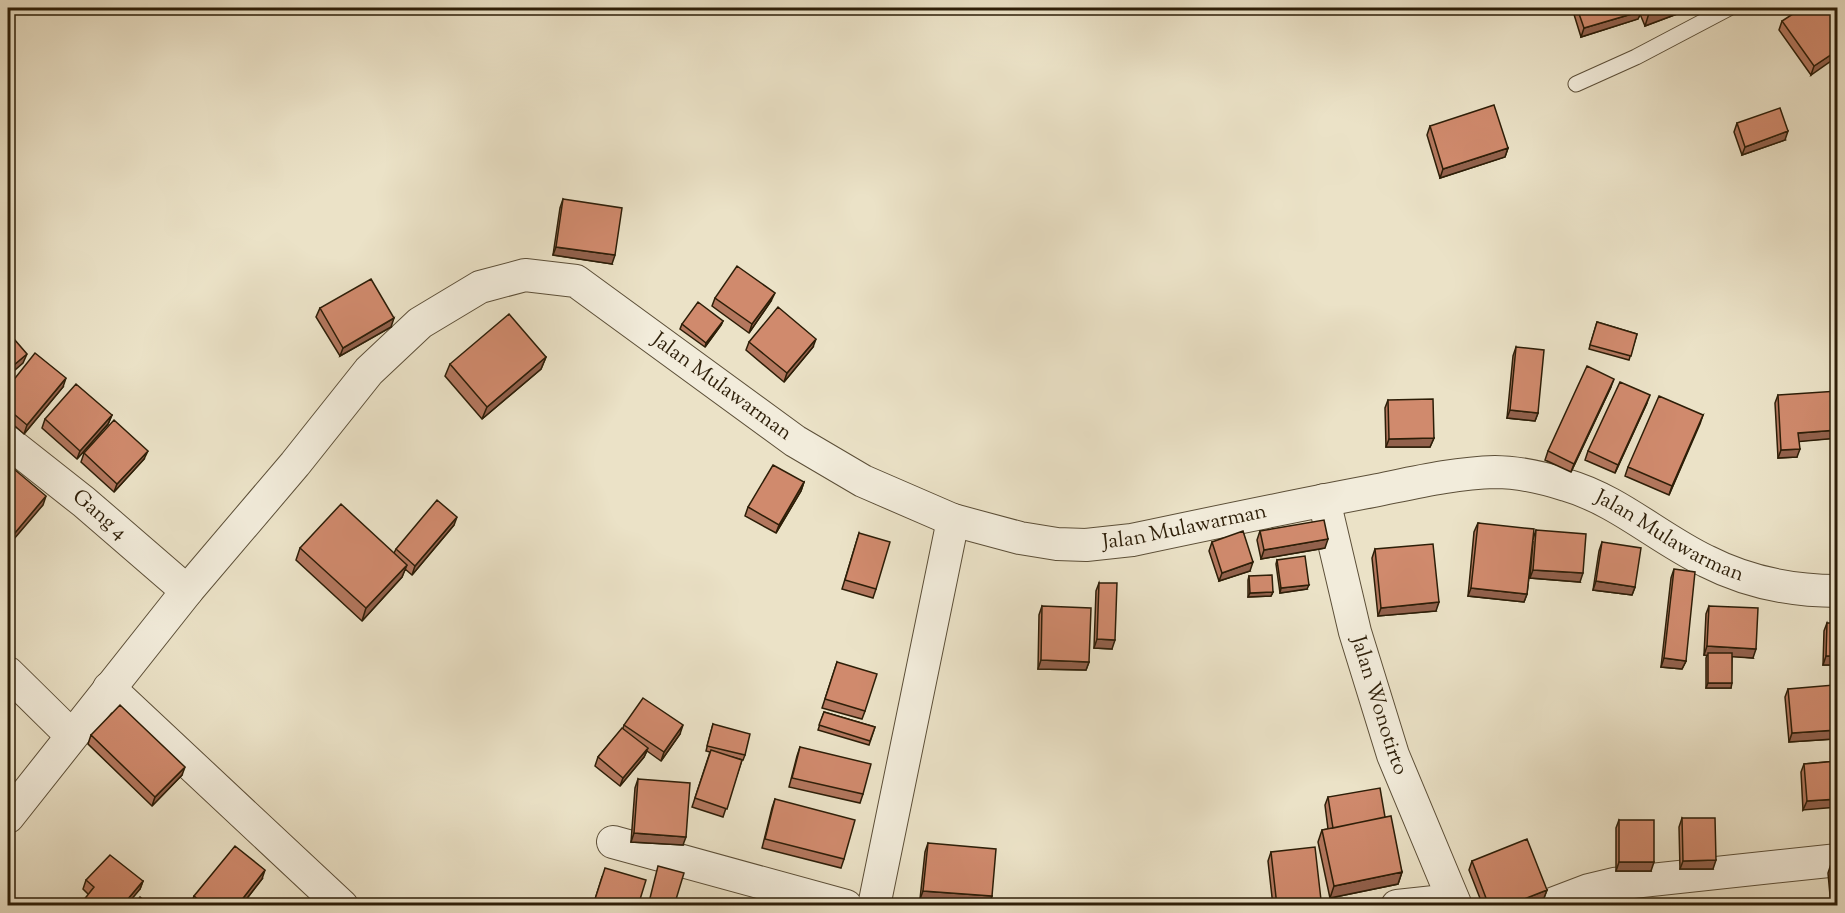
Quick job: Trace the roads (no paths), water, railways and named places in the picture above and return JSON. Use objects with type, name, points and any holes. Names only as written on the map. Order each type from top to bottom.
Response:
[{"type":"street","name":"Jalan Mulawarman","points":[[187,591],[295,464],[369,371],[420,323],[480,287],[525,275],[576,281],[795,441],[863,481],[953,520],[1020,538],[1058,544],[1086,545],[1132,540],[1441,478],[1495,472],[1537,477],[1568,485],[1603,499],[1705,561],[1736,574],[1775,586],[1809,591],[1838,591]]},
{"type":"street","name":"Gang 4","points":[[8,442],[84,502],[187,591]]},
{"type":"street","name":"Jalan Wonotirto","points":[[1324,500],[1355,632],[1393,755],[1454,903]]},
{"type":"street","points":[[874,906],[953,520]]},
{"type":"street","points":[[8,817],[187,591]]},
{"type":"street","points":[[8,673],[71,735]]},
{"type":"street","points":[[109,688],[342,906]]},
{"type":"street","points":[[613,842],[846,906]]},
{"type":"street","points":[[1546,906],[1589,890],[1614,884],[1838,860]]},
{"type":"street","points":[[1397,906],[1454,903]]},
{"type":"lane","points":[[1576,84],[1636,57],[1729,8]]}]
